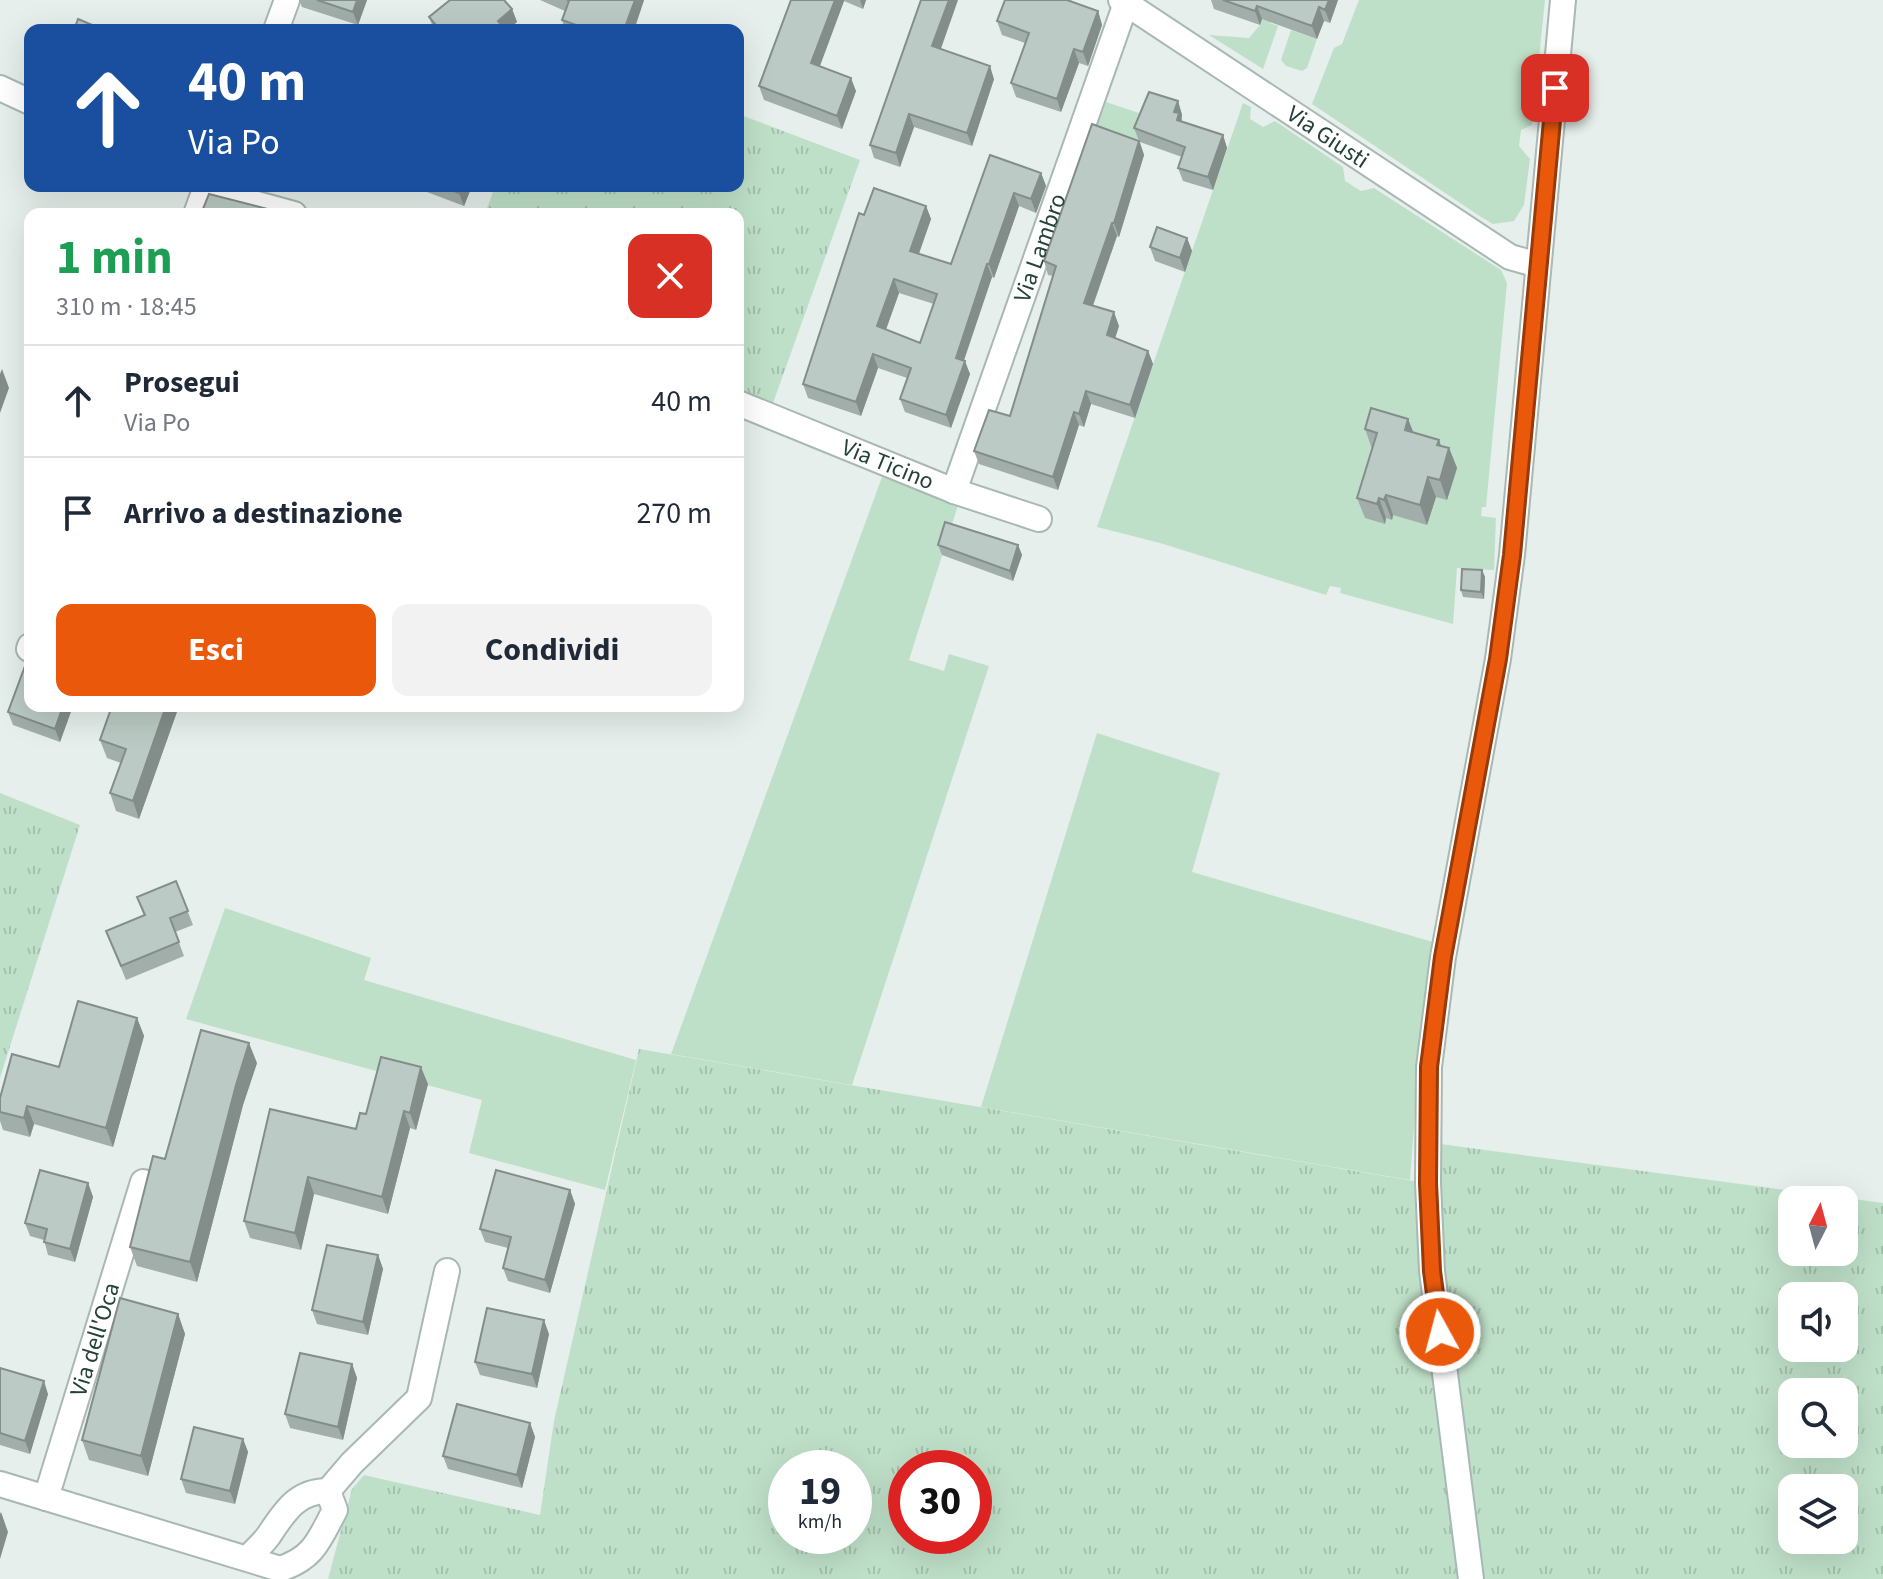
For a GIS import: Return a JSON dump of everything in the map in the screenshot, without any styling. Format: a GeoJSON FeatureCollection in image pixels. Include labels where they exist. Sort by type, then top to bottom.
{"type":"FeatureCollection","features":[{"type":"Feature","properties":{"kind":"street"},"geometry":{"type":"LineString","coordinates":[[278,24],[287,0]]}},
{"type":"Feature","properties":{"kind":"street"},"geometry":{"type":"LineString","coordinates":[[1471,1579],[1432,1271],[1428,1183],[1429,1067],[1443,957],[1498,659],[1512,555],[1563,0]]}},
{"type":"Feature","properties":{"kind":"street","name":"Via Giusti"},"geometry":{"type":"LineString","coordinates":[[1124,2],[1489,244],[1510,257],[1538,265]]}},
{"type":"Feature","properties":{"kind":"street","name":"Via Lambro"},"geometry":{"type":"LineString","coordinates":[[954,491],[1124,2]]}},
{"type":"Feature","properties":{"kind":"street"},"geometry":{"type":"LineString","coordinates":[[0,88],[24,99]]}},
{"type":"Feature","properties":{"kind":"street"},"geometry":{"type":"LineString","coordinates":[[224,192],[275,208]]}},
{"type":"Feature","properties":{"kind":"street","name":"Via Ticino"},"geometry":{"type":"LineString","coordinates":[[744,405],[954,491],[1039,519]]}},
{"type":"Feature","properties":{"kind":"street","name":"Via dell'Oca"},"geometry":{"type":"LineString","coordinates":[[46,1498],[143,1182]]}},
{"type":"Feature","properties":{"kind":"street"},"geometry":{"type":"LineString","coordinates":[[247,1559],[267,1538],[285,1509],[312,1491],[328,1491],[352,1463],[419,1398],[447,1271]]}},
{"type":"Feature","properties":{"kind":"street"},"geometry":{"type":"LineString","coordinates":[[0,1484],[280,1569],[298,1564],[315,1549],[335,1510],[328,1491]]}},
{"type":"Feature","properties":{"kind":"green space"},"geometry":{"type":"Polygon","coordinates":[[[1269,0],[1278,0],[1270,23],[1278,26],[1263,69],[1209,35],[1249,38],[1260,25],[1269,0]]]}},
{"type":"Feature","properties":{"kind":"green space"},"geometry":{"type":"Polygon","coordinates":[[[1359,0],[1545,0],[1532,125],[1521,130],[1519,146],[1530,159],[1524,205],[1514,221],[1493,224],[1312,104],[1334,48],[1342,44],[1359,0]]]}},
{"type":"Feature","properties":{"kind":"green space"},"geometry":{"type":"Polygon","coordinates":[[[1291,30],[1317,39],[1307,68],[1302,71],[1286,66],[1281,60],[1291,30]]]}},
{"type":"Feature","properties":{"kind":"green space"},"geometry":{"type":"Polygon","coordinates":[[[1106,102],[1148,116],[1139,142],[1096,127],[1106,102]]]}},
{"type":"Feature","properties":{"kind":"green space"},"geometry":{"type":"Polygon","coordinates":[[[1243,103],[1251,107],[1250,119],[1263,127],[1275,121],[1343,167],[1345,181],[1361,191],[1374,188],[1501,270],[1507,283],[1486,507],[1482,507],[1481,516],[1496,518],[1494,570],[1457,568],[1453,624],[1340,593],[1341,588],[1330,586],[1326,595],[1160,543],[1097,527],[1243,103]]]}},
{"type":"Feature","properties":{"kind":"green space"},"geometry":{"type":"Polygon","coordinates":[[[744,116],[860,160],[772,406],[744,394],[744,208],[487,208],[493,192],[744,192],[744,116]]]}},
{"type":"Feature","properties":{"kind":"green space"},"geometry":{"type":"Polygon","coordinates":[[[882,477],[959,502],[909,660],[944,671],[949,654],[989,666],[852,1085],[671,1054],[882,477]]]}},
{"type":"Feature","properties":{"kind":"green space"},"geometry":{"type":"Polygon","coordinates":[[[1097,733],[1220,773],[1192,872],[1433,942],[1422,1017],[1410,1180],[981,1107],[1097,733]]]}},
{"type":"Feature","properties":{"kind":"green space"},"geometry":{"type":"Polygon","coordinates":[[[0,793],[80,825],[0,1078],[0,793]]]}},
{"type":"Feature","properties":{"kind":"green space"},"geometry":{"type":"Polygon","coordinates":[[[225,908],[371,958],[364,980],[636,1060],[605,1190],[469,1153],[482,1100],[186,1019],[225,908]]]}},
{"type":"Feature","properties":{"kind":"green space"},"geometry":{"type":"Polygon","coordinates":[[[639,1049],[1431,1184],[1433,1143],[1778,1189],[1778,1266],[1858,1266],[1858,1200],[1883,1203],[1883,1579],[328,1579],[352,1489],[364,1475],[540,1515],[554,1421],[639,1049]]]}},
{"type":"Feature","properties":{"kind":"building"},"geometry":{"type":"Polygon","coordinates":[[[317,0],[357,0],[353,12],[317,0]]]}},
{"type":"Feature","properties":{"kind":"building"},"geometry":{"type":"Polygon","coordinates":[[[450,0],[504,0],[512,9],[498,21],[501,24],[435,24],[429,17],[450,0]]]}},
{"type":"Feature","properties":{"kind":"building"},"geometry":{"type":"Polygon","coordinates":[[[635,0],[626,24],[573,24],[562,20],[569,1],[635,0]]]}},
{"type":"Feature","properties":{"kind":"building"},"geometry":{"type":"Polygon","coordinates":[[[791,0],[835,0],[811,63],[851,78],[837,116],[759,86],[791,0]]]}},
{"type":"Feature","properties":{"kind":"building"},"geometry":{"type":"Polygon","coordinates":[[[921,0],[949,0],[932,46],[990,66],[967,133],[909,114],[896,153],[870,145],[921,0]]]}},
{"type":"Feature","properties":{"kind":"building"},"geometry":{"type":"Polygon","coordinates":[[[1005,0],[1067,0],[1098,11],[1083,52],[1074,49],[1057,99],[1011,83],[1029,33],[997,21],[1005,0]]]}},
{"type":"Feature","properties":{"kind":"building"},"geometry":{"type":"Polygon","coordinates":[[[1223,0],[1329,0],[1325,10],[1319,7],[1312,26],[1257,6],[1255,11],[1223,0]]]}},
{"type":"Feature","properties":{"kind":"building"},"geometry":{"type":"Polygon","coordinates":[[[1149,92],[1178,101],[1174,112],[1179,113],[1177,120],[1223,135],[1208,177],[1178,168],[1185,147],[1134,128],[1149,92]]]}},
{"type":"Feature","properties":{"kind":"building"},"geometry":{"type":"Polygon","coordinates":[[[1092,124],[1139,141],[1114,223],[1084,303],[1114,312],[1107,335],[1148,351],[1130,405],[1086,391],[1079,414],[1074,412],[1053,477],[974,451],[989,410],[1010,416],[1056,266],[1044,261],[1092,124]]]}},
{"type":"Feature","properties":{"kind":"building"},"geometry":{"type":"Polygon","coordinates":[[[990,155],[1041,173],[1031,199],[1014,193],[956,358],[965,361],[946,415],[900,399],[911,368],[873,354],[856,402],[803,384],[859,213],[864,215],[874,188],[926,206],[910,251],[951,264],[990,155]],[[894,279],[877,326],[920,343],[937,294],[894,279]]]}},
{"type":"Feature","properties":{"kind":"building"},"geometry":{"type":"Polygon","coordinates":[[[209,194],[264,208],[203,208],[209,194]]]}},
{"type":"Feature","properties":{"kind":"building"},"geometry":{"type":"Polygon","coordinates":[[[1157,227],[1187,238],[1180,258],[1150,247],[1157,227]]]}},
{"type":"Feature","properties":{"kind":"building"},"geometry":{"type":"Polygon","coordinates":[[[1371,408],[1408,419],[1405,430],[1439,440],[1437,445],[1449,448],[1440,480],[1428,477],[1420,505],[1386,495],[1384,500],[1379,498],[1377,504],[1357,498],[1377,433],[1365,429],[1371,408]]]}},
{"type":"Feature","properties":{"kind":"building"},"geometry":{"type":"Polygon","coordinates":[[[945,522],[1018,545],[1010,571],[938,545],[945,522]]]}},
{"type":"Feature","properties":{"kind":"building"},"geometry":{"type":"Polygon","coordinates":[[[1462,569],[1482,570],[1481,592],[1461,590],[1462,569]]]}},
{"type":"Feature","properties":{"kind":"building"},"geometry":{"type":"Polygon","coordinates":[[[24,669],[24,712],[61,712],[55,729],[8,712],[24,669]]]}},
{"type":"Feature","properties":{"kind":"building"},"geometry":{"type":"Polygon","coordinates":[[[110,712],[164,712],[133,801],[110,793],[126,749],[100,740],[110,712]]]}},
{"type":"Feature","properties":{"kind":"building"},"geometry":{"type":"Polygon","coordinates":[[[176,881],[188,911],[170,918],[179,942],[121,966],[106,931],[145,915],[137,897],[176,881]]]}},
{"type":"Feature","properties":{"kind":"building"},"geometry":{"type":"Polygon","coordinates":[[[78,1001],[137,1018],[106,1128],[27,1106],[24,1118],[0,1112],[0,1098],[12,1054],[59,1067],[78,1001]]]}},
{"type":"Feature","properties":{"kind":"building"},"geometry":{"type":"Polygon","coordinates":[[[201,1030],[249,1043],[190,1262],[130,1247],[153,1156],[165,1159],[201,1030]]]}},
{"type":"Feature","properties":{"kind":"building"},"geometry":{"type":"Polygon","coordinates":[[[381,1057],[421,1067],[410,1113],[404,1111],[382,1197],[308,1177],[295,1233],[244,1221],[270,1109],[356,1129],[360,1113],[366,1114],[381,1057]]]}},
{"type":"Feature","properties":{"kind":"building"},"geometry":{"type":"Polygon","coordinates":[[[40,1170],[88,1183],[70,1249],[44,1242],[47,1229],[25,1223],[40,1170]]]}},
{"type":"Feature","properties":{"kind":"building"},"geometry":{"type":"Polygon","coordinates":[[[496,1170],[570,1190],[545,1280],[503,1268],[511,1237],[480,1229],[496,1170]]]}},
{"type":"Feature","properties":{"kind":"building"},"geometry":{"type":"Polygon","coordinates":[[[327,1245],[378,1255],[363,1322],[312,1310],[327,1245]]]}},
{"type":"Feature","properties":{"kind":"building"},"geometry":{"type":"Polygon","coordinates":[[[120,1298],[178,1314],[141,1456],[82,1440],[120,1298]]]}},
{"type":"Feature","properties":{"kind":"building"},"geometry":{"type":"Polygon","coordinates":[[[487,1308],[544,1320],[532,1374],[475,1362],[487,1308]]]}},
{"type":"Feature","properties":{"kind":"building"},"geometry":{"type":"Polygon","coordinates":[[[300,1353],[352,1364],[338,1427],[285,1414],[300,1353]]]}},
{"type":"Feature","properties":{"kind":"building"},"geometry":{"type":"Polygon","coordinates":[[[0,1368],[44,1381],[25,1441],[0,1433],[0,1368]]]}},
{"type":"Feature","properties":{"kind":"building"},"geometry":{"type":"Polygon","coordinates":[[[457,1404],[530,1423],[517,1475],[443,1456],[457,1404]]]}},
{"type":"Feature","properties":{"kind":"building"},"geometry":{"type":"Polygon","coordinates":[[[194,1427],[243,1439],[230,1491],[181,1479],[194,1427]]]}},
{"type":"Feature","properties":{"kind":"route"},"geometry":{"type":"LineString","coordinates":[[1440,1332],[1432,1271],[1428,1183],[1429,1067],[1443,957],[1498,659],[1512,555],[1555,88]]}}]}
